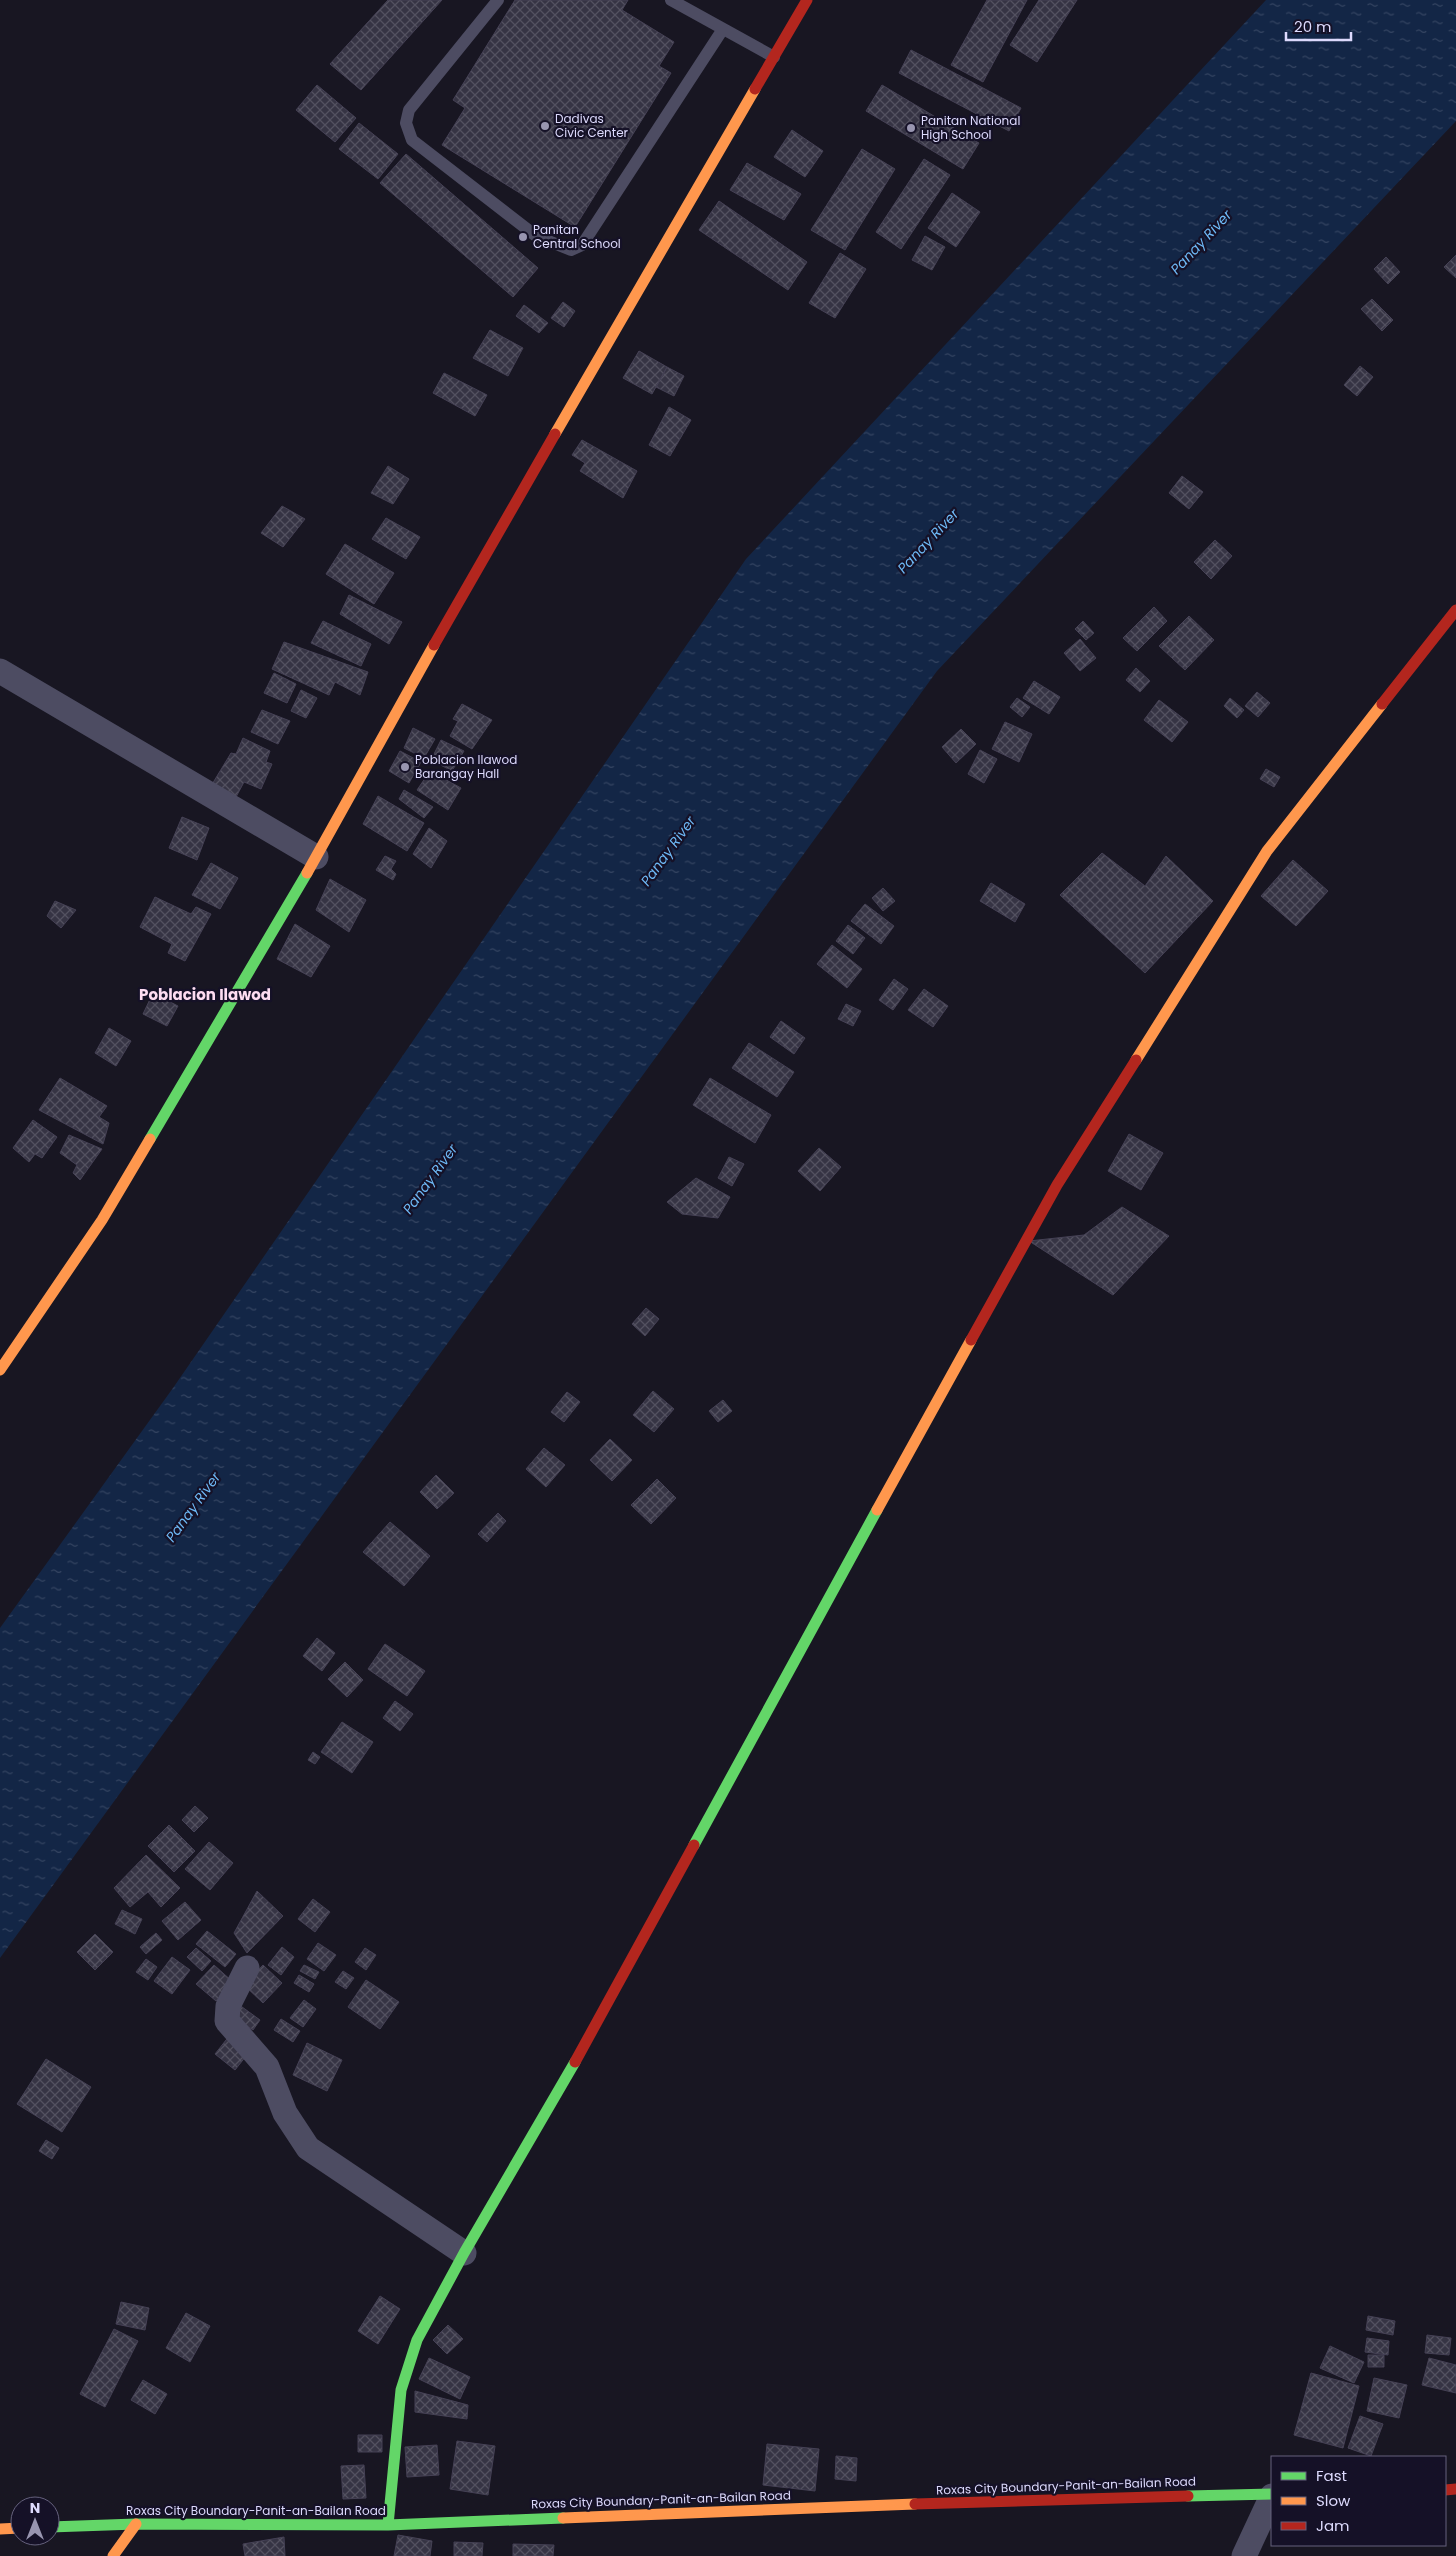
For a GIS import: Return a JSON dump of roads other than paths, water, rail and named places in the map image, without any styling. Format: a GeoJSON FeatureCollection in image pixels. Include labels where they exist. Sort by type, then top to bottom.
{"type":"FeatureCollection","features":[{"type":"Feature","properties":{"kind":"main road"},"geometry":{"type":"LineString","coordinates":[[0,1370],[102,1220],[316,857],[456,604],[807,0]]}},
{"type":"Feature","properties":{"kind":"main road"},"geometry":{"type":"LineString","coordinates":[[388,2525],[401,2390],[417,2340],[464,2253],[591,2035],[847,1563],[1057,1185],[1267,851],[1456,610]]}},
{"type":"Feature","properties":{"kind":"main road","name":"Roxas City Boundary-Panit-an-Bailan Road"},"geometry":{"type":"LineString","coordinates":[[60,2527],[136,2524],[388,2525],[791,2508],[1271,2495]]}},
{"type":"Feature","properties":{"kind":"main road"},"geometry":{"type":"LineString","coordinates":[[113,2556],[136,2524]]}},
{"type":"Feature","properties":{"kind":"street"},"geometry":{"type":"LineString","coordinates":[[0,671],[316,857]]}},
{"type":"Feature","properties":{"kind":"street"},"geometry":{"type":"LineString","coordinates":[[247,1968],[228,2006],[227,2021],[267,2067],[285,2113],[308,2148],[464,2253]]}},
{"type":"Feature","properties":{"kind":"street"},"geometry":{"type":"LineString","coordinates":[[1244,2556],[1271,2497]]}},
{"type":"Feature","properties":{"kind":"lane"},"geometry":{"type":"LineString","coordinates":[[498,0],[409,110],[406,123],[412,140],[536,236],[571,250],[582,245],[723,28]]}},
{"type":"Feature","properties":{"kind":"lane"},"geometry":{"type":"LineString","coordinates":[[671,0],[774,57]]}},
{"type":"Feature","properties":{"kind":"water","name":"Panay River"},"geometry":{"type":"Polygon","coordinates":[[[1266,0],[1456,0],[1456,121],[937,671],[0,1958],[0,1628],[173,1388],[746,559],[1266,0]]]}},
{"type":"Feature","properties":{"kind":"place","name":"Dadivas Civic Center"},"geometry":{"type":"Point","coordinates":[545,126]}},
{"type":"Feature","properties":{"kind":"place","name":"Panitan National High School"},"geometry":{"type":"Point","coordinates":[911,128]}},
{"type":"Feature","properties":{"kind":"place","name":"Panitan Central School"},"geometry":{"type":"Point","coordinates":[523,237]}},
{"type":"Feature","properties":{"kind":"place","name":"Poblacion Ilawod Barangay Hall"},"geometry":{"type":"Point","coordinates":[405,767]}},
{"type":"Feature","properties":{"kind":"district","name":"Poblacion Ilawod"},"geometry":{"type":"Point","coordinates":[205,995]}}]}
